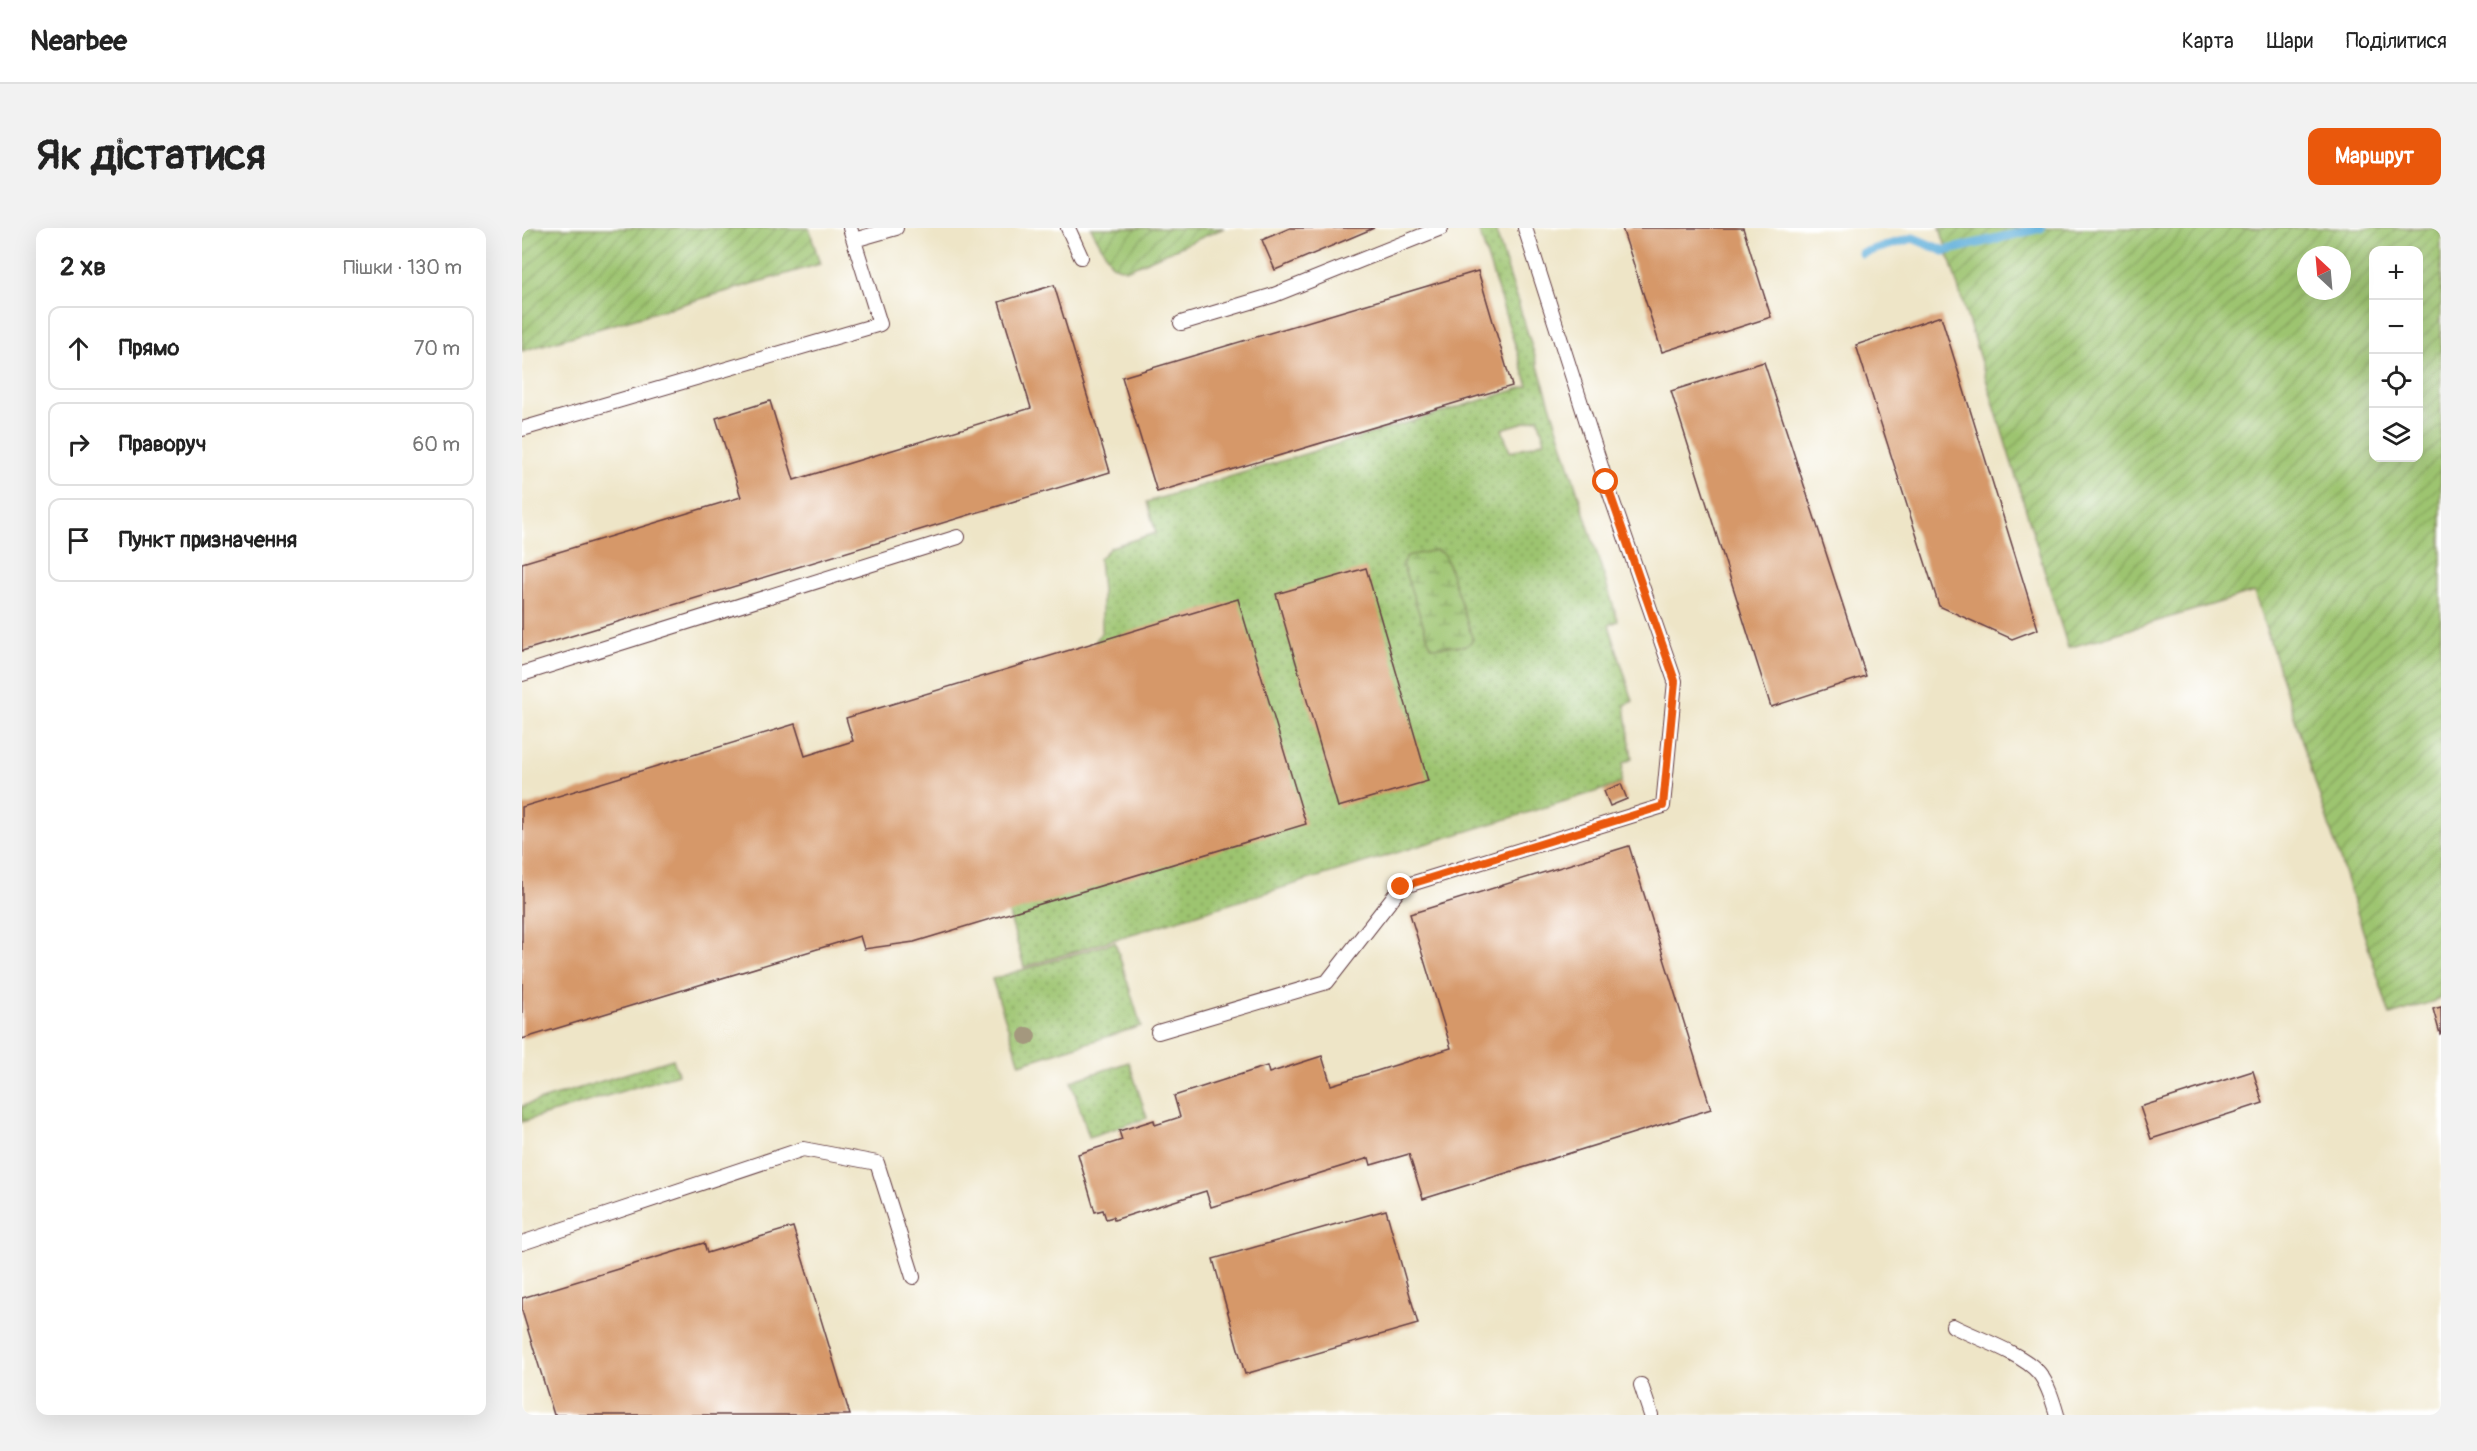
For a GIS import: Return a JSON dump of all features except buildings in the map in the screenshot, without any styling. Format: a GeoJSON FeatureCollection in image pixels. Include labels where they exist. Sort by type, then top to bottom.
{"type":"FeatureCollection","features":[{"type":"Feature","properties":{"kind":"lane"},"geometry":{"type":"LineString","coordinates":[[522,429],[880,324],[852,234],[896,228]]}},
{"type":"Feature","properties":{"kind":"lane"},"geometry":{"type":"LineString","coordinates":[[1068,228],[1081,257]]}},
{"type":"Feature","properties":{"kind":"lane"},"geometry":{"type":"LineString","coordinates":[[1181,323],[1274,295],[1441,228]]}},
{"type":"Feature","properties":{"kind":"lane"},"geometry":{"type":"LineString","coordinates":[[1158,1032],[1327,982],[1401,887],[1663,806],[1675,681],[1606,482],[1525,228]]}},
{"type":"Feature","properties":{"kind":"lane"},"geometry":{"type":"LineString","coordinates":[[522,674],[958,537]]}},
{"type":"Feature","properties":{"kind":"lane"},"geometry":{"type":"LineString","coordinates":[[522,1243],[803,1149],[877,1163],[913,1277]]}},
{"type":"Feature","properties":{"kind":"lane"},"geometry":{"type":"LineString","coordinates":[[1953,1326],[2018,1358],[2038,1372],[2052,1397],[2057,1415]]}},
{"type":"Feature","properties":{"kind":"lane"},"geometry":{"type":"LineString","coordinates":[[1641,1385],[1651,1415]]}},
{"type":"Feature","properties":{"kind":"green space"},"geometry":{"type":"Polygon","coordinates":[[[522,228],[809,228],[820,264],[522,351],[522,228]]]}},
{"type":"Feature","properties":{"kind":"green space"},"geometry":{"type":"Polygon","coordinates":[[[1091,228],[1224,228],[1126,270],[1112,265],[1091,228]]]}},
{"type":"Feature","properties":{"kind":"green space"},"geometry":{"type":"Polygon","coordinates":[[[1478,228],[1494,228],[1496,232],[1618,621],[1609,625],[1633,701],[1625,705],[1632,759],[1623,763],[1621,784],[1024,967],[1008,910],[1091,649],[1102,631],[1099,559],[1111,547],[1156,533],[1147,502],[1528,386],[1478,228]],[[1538,418],[1502,429],[1510,452],[1545,441],[1538,418]]]}},
{"type":"Feature","properties":{"kind":"green space"},"geometry":{"type":"Polygon","coordinates":[[[1940,228],[2441,228],[2441,999],[2390,1015],[2254,592],[2068,648],[1940,228]]]}},
{"type":"Feature","properties":{"kind":"green space"},"geometry":{"type":"Polygon","coordinates":[[[1436,550],[1445,555],[1472,637],[1472,641],[1466,646],[1431,647],[1402,564],[1407,556],[1436,550]]]}},
{"type":"Feature","properties":{"kind":"green space"},"geometry":{"type":"Polygon","coordinates":[[[1115,942],[1141,1026],[1020,1064],[992,979],[1115,942]]]}},
{"type":"Feature","properties":{"kind":"green space"},"geometry":{"type":"Polygon","coordinates":[[[673,1059],[678,1074],[522,1122],[522,1106],[673,1059]]]}},
{"type":"Feature","properties":{"kind":"green space"},"geometry":{"type":"Polygon","coordinates":[[[1129,1062],[1147,1118],[1089,1137],[1071,1081],[1129,1062]]]}},
{"type":"Feature","properties":{"kind":"waterway"},"geometry":{"type":"LineString","coordinates":[[1862,253],[1913,238],[1944,251],[2041,228]]}},
{"type":"Feature","properties":{"kind":"route"},"geometry":{"type":"LineString","coordinates":[[1401,887],[1663,806],[1675,681],[1606,482]]}}]}
